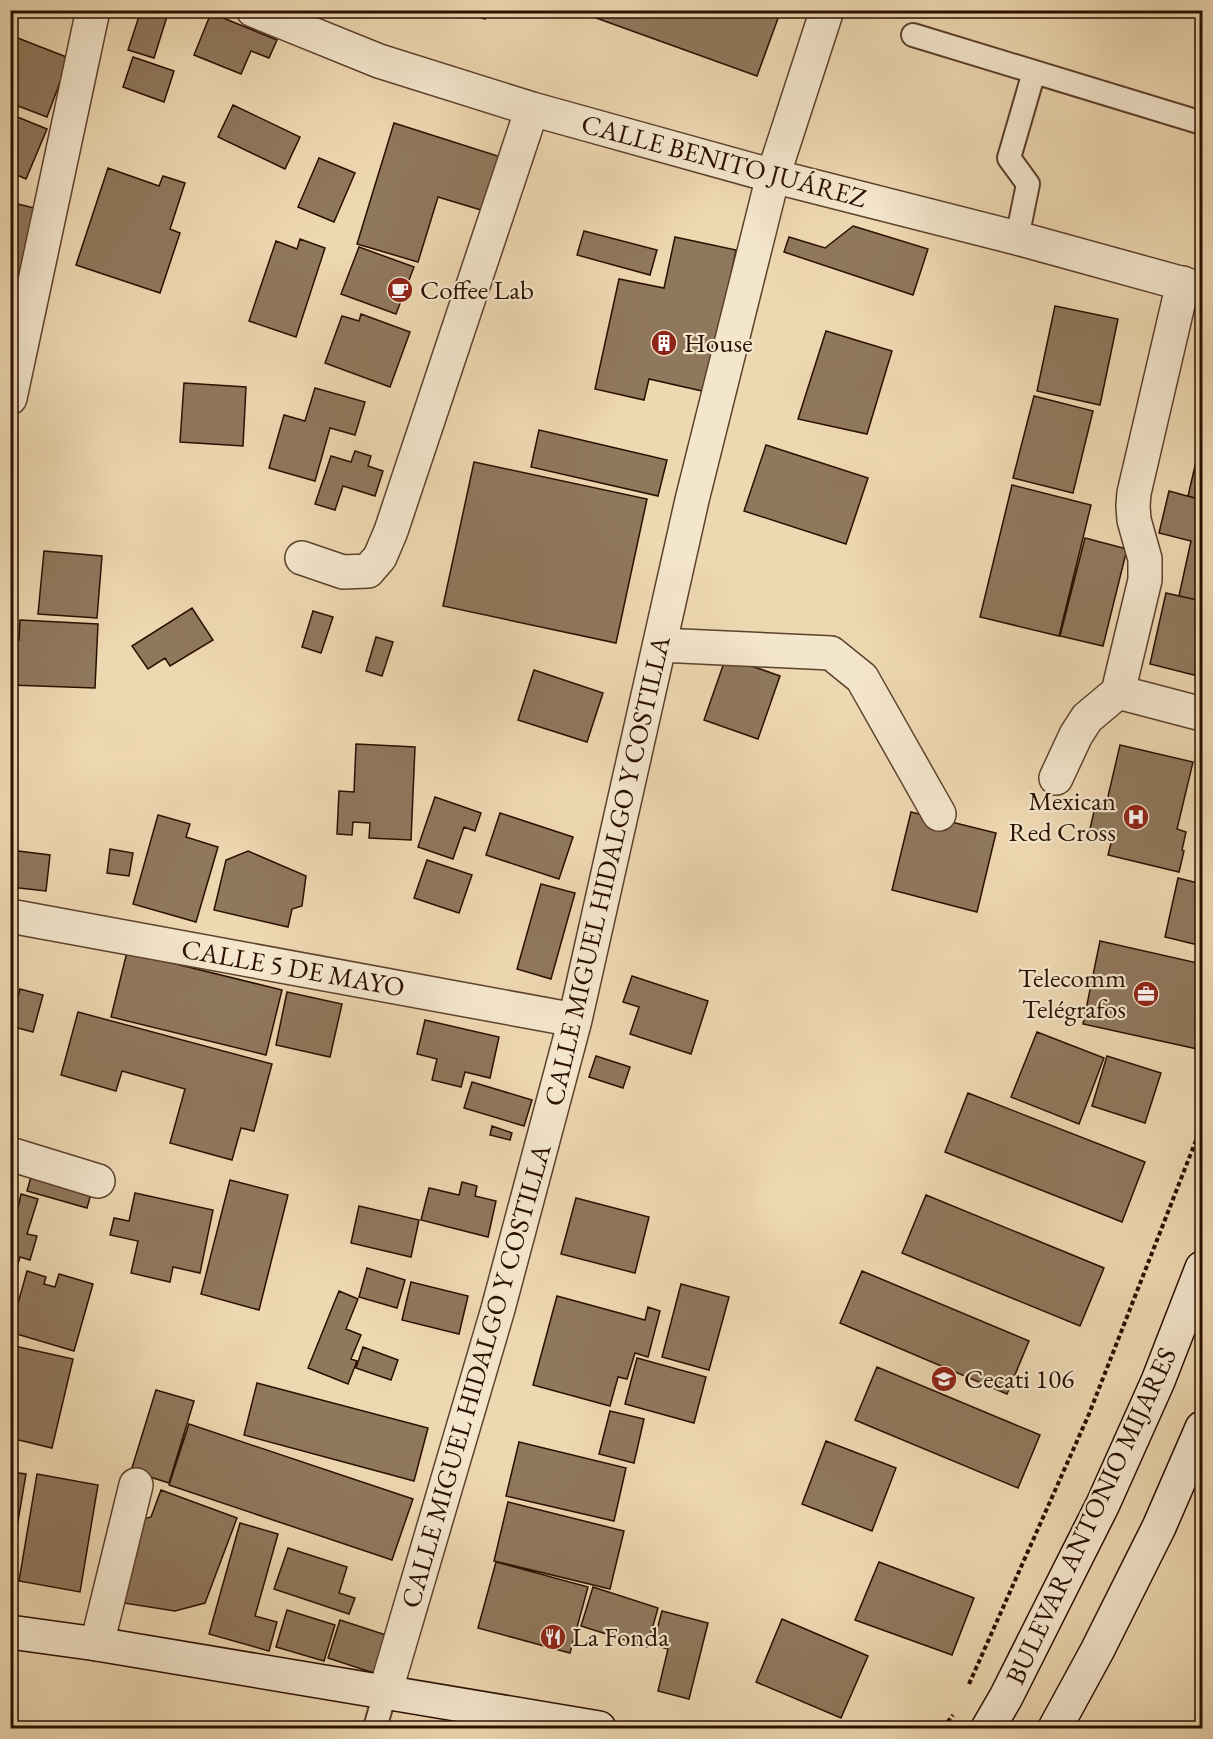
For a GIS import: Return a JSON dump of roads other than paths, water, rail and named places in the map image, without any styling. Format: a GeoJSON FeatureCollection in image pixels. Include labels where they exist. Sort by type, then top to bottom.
{"type":"FeatureCollection","features":[{"type":"Feature","properties":{"kind":"street"},"geometry":{"type":"LineString","coordinates":[[10,398],[93,10]]}},
{"type":"Feature","properties":{"kind":"street","name":"CALLE BENITO JUÁREZ"},"geometry":{"type":"LineString","coordinates":[[253,10],[379,61],[532,109],[773,176],[1017,238],[1193,286]]}},
{"type":"Feature","properties":{"kind":"street","name":"CALLE MIGUEL HIDALGO Y COSTILLA"},"geometry":{"type":"LineString","coordinates":[[385,1693],[498,1309],[575,1020],[692,500],[773,176],[826,10]]}},
{"type":"Feature","properties":{"kind":"street"},"geometry":{"type":"LineString","coordinates":[[302,558],[343,572],[368,571],[380,557],[391,531],[532,109]]}},
{"type":"Feature","properties":{"kind":"street"},"geometry":{"type":"LineString","coordinates":[[1056,778],[1087,718],[1118,692],[1145,580],[1145,559],[1134,520],[1134,493],[1193,286]]}},
{"type":"Feature","properties":{"kind":"street"},"geometry":{"type":"LineString","coordinates":[[660,645],[831,653],[862,678],[939,814]]}},
{"type":"Feature","properties":{"kind":"street"},"geometry":{"type":"LineString","coordinates":[[1118,692],[1203,714]]}},
{"type":"Feature","properties":{"kind":"street","name":"CALLE 5 DE MAYO"},"geometry":{"type":"LineString","coordinates":[[10,916],[575,1020]]}},
{"type":"Feature","properties":{"kind":"street"},"geometry":{"type":"LineString","coordinates":[[10,1154],[98,1181]]}},
{"type":"Feature","properties":{"kind":"street","name":"BULEVAR ANTONIO MIJARES"},"geometry":{"type":"LineString","coordinates":[[988,1728],[1006,1697],[1103,1504],[1158,1381],[1203,1268]]}},
{"type":"Feature","properties":{"kind":"street"},"geometry":{"type":"LineString","coordinates":[[1055,1728],[1097,1651],[1159,1527],[1203,1428]]}},
{"type":"Feature","properties":{"kind":"street"},"geometry":{"type":"LineString","coordinates":[[98,1644],[136,1485]]}},
{"type":"Feature","properties":{"kind":"street"},"geometry":{"type":"LineString","coordinates":[[10,1632],[98,1644],[599,1728]]}},
{"type":"Feature","properties":{"kind":"lane"},"geometry":{"type":"LineString","coordinates":[[913,35],[1203,123]]}},
{"type":"Feature","properties":{"kind":"lane"},"geometry":{"type":"LineString","coordinates":[[1017,238],[1028,184],[1009,158],[1034,72]]}},
{"type":"Feature","properties":{"kind":"lane","name":"CALLE MIGUEL HIDALGO Y COSTILLA"},"geometry":{"type":"LineString","coordinates":[[375,1728],[385,1693]]}},
{"type":"Feature","properties":{"kind":"place","name":"Coffee Lab"},"geometry":{"type":"Point","coordinates":[400,290]}},
{"type":"Feature","properties":{"kind":"place","name":"House"},"geometry":{"type":"Point","coordinates":[664,343]}},
{"type":"Feature","properties":{"kind":"place","name":"Mexican Red Cross"},"geometry":{"type":"Point","coordinates":[1136,817]}},
{"type":"Feature","properties":{"kind":"place","name":"Telecomm Telégrafos"},"geometry":{"type":"Point","coordinates":[1146,994]}},
{"type":"Feature","properties":{"kind":"place","name":"Cecati 106"},"geometry":{"type":"Point","coordinates":[944,1379]}},
{"type":"Feature","properties":{"kind":"place","name":"La Fonda"},"geometry":{"type":"Point","coordinates":[553,1637]}}]}
